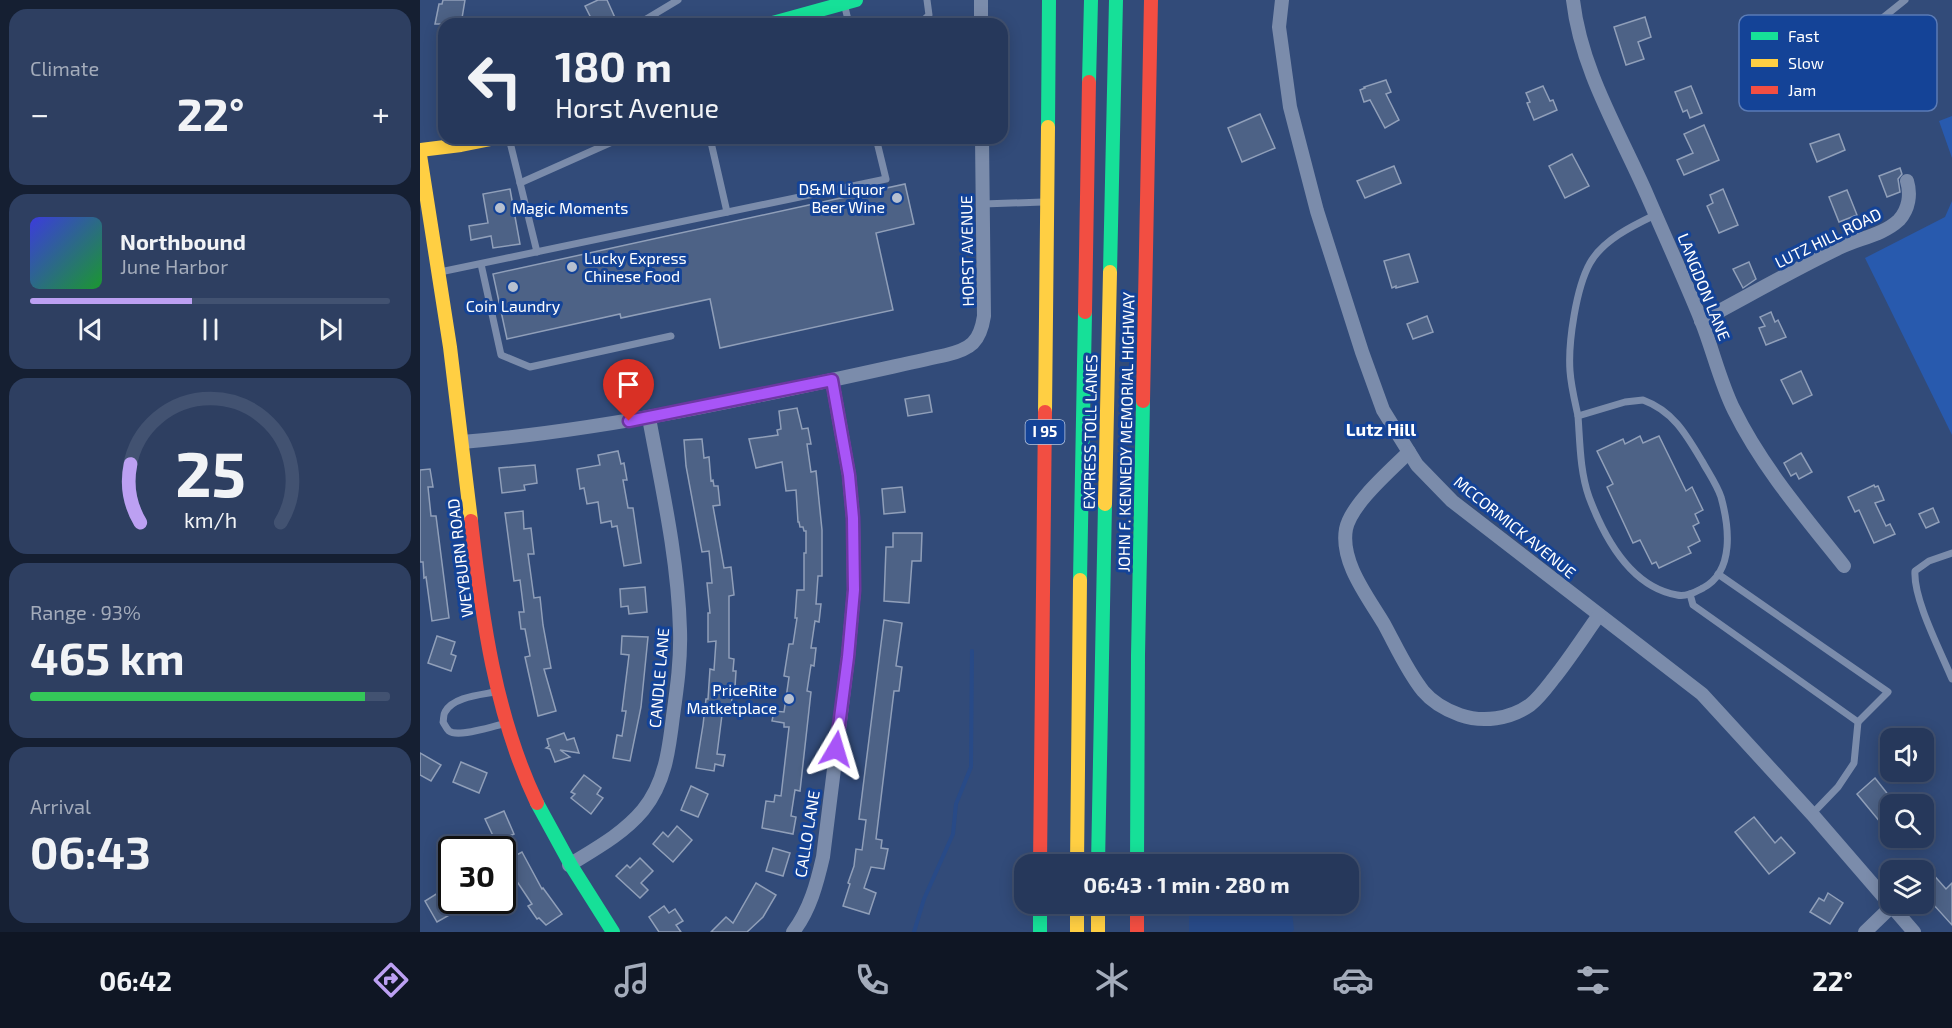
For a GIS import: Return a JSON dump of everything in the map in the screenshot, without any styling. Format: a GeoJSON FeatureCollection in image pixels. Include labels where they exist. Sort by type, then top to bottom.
{"type":"FeatureCollection","features":[{"type":"Feature","properties":{"kind":"main road","name":"I 95"},"geometry":{"type":"LineString","coordinates":[[1040,854],[1049,0]]}},
{"type":"Feature","properties":{"kind":"main road","name":"EXPRESS TOLL LANES"},"geometry":{"type":"LineString","coordinates":[[1077,854],[1090,0]]}},
{"type":"Feature","properties":{"kind":"main road","name":"EXPRESS TOLL LANES"},"geometry":{"type":"LineString","coordinates":[[1098,854],[1116,0]]}},
{"type":"Feature","properties":{"kind":"main road","name":"JOHN F. KENNEDY MEMORIAL HIGHWAY"},"geometry":{"type":"LineString","coordinates":[[1137,854],[1138,655],[1151,0]]}},
{"type":"Feature","properties":{"kind":"main road"},"geometry":{"type":"LineString","coordinates":[[790,18],[850,1]]}},
{"type":"Feature","properties":{"kind":"main road"},"geometry":{"type":"LineString","coordinates":[[420,150],[466,144]]}},
{"type":"Feature","properties":{"kind":"main road","name":"WEYBURN ROAD"},"geometry":{"type":"LineString","coordinates":[[420,154],[440,272],[482,610],[498,691],[516,753],[536,801],[556,842],[613,932]]}},
{"type":"Feature","properties":{"kind":"main road"},"geometry":{"type":"LineString","coordinates":[[1040,914],[1040,932]]}},
{"type":"Feature","properties":{"kind":"main road"},"geometry":{"type":"LineString","coordinates":[[1077,914],[1077,932]]}},
{"type":"Feature","properties":{"kind":"main road"},"geometry":{"type":"LineString","coordinates":[[1098,914],[1098,932]]}},
{"type":"Feature","properties":{"kind":"main road"},"geometry":{"type":"LineString","coordinates":[[1137,914],[1137,932]]}},
{"type":"Feature","properties":{"kind":"street"},"geometry":{"type":"LineString","coordinates":[[981,0],[981,18]]}},
{"type":"Feature","properties":{"kind":"street","name":"MCCORMICK AVENUE"},"geometry":{"type":"LineString","coordinates":[[1282,0],[1279,27],[1290,107],[1317,211],[1383,410],[1417,465],[1452,501],[1702,694],[1812,814],[1880,894]]}},
{"type":"Feature","properties":{"kind":"street","name":"LANGDON LANE"},"geometry":{"type":"LineString","coordinates":[[1573,0],[1578,36],[1596,87],[1701,321],[1728,399],[1779,483],[1844,566]]}},
{"type":"Feature","properties":{"kind":"street","name":"HORST AVENUE"},"geometry":{"type":"LineString","coordinates":[[462,442],[569,430],[649,417],[953,354],[968,348],[978,337],[984,316],[982,144]]}},
{"type":"Feature","properties":{"kind":"street","name":"LUTZ HILL ROAD"},"geometry":{"type":"LineString","coordinates":[[1701,321],[1842,247],[1878,234],[1890,227],[1906,209],[1909,190],[1907,181]]}},
{"type":"Feature","properties":{"kind":"street","name":"CALLO LANE"},"geometry":{"type":"LineString","coordinates":[[794,932],[809,905],[823,857],[854,590],[853,518],[849,475],[832,380]]}},
{"type":"Feature","properties":{"kind":"street","name":"CANDLE LANE"},"geometry":{"type":"LineString","coordinates":[[570,864],[614,837],[643,810],[654,794],[664,772],[668,754],[680,660],[679,606],[674,560],[649,417]]}},
{"type":"Feature","properties":{"kind":"street"},"geometry":{"type":"LineString","coordinates":[[1409,452],[1380,480],[1353,512],[1346,528],[1346,547],[1357,579],[1409,670],[1423,692],[1433,702],[1466,717],[1482,720],[1501,718],[1516,713],[1531,704],[1546,688],[1599,615]]}},
{"type":"Feature","properties":{"kind":"street"},"geometry":{"type":"LineString","coordinates":[[1871,929],[1885,914]]}},
{"type":"Feature","properties":{"kind":"street","name":"MCCORMICK AVENUE"},"geometry":{"type":"LineString","coordinates":[[1897,914],[1914,932]]}},
{"type":"Feature","properties":{"kind":"lane"},"geometry":{"type":"LineString","coordinates":[[649,18],[678,0]]}},
{"type":"Feature","properties":{"kind":"lane"},"geometry":{"type":"LineString","coordinates":[[926,18],[929,15],[927,0]]}},
{"type":"Feature","properties":{"kind":"lane"},"geometry":{"type":"LineString","coordinates":[[1886,15],[1905,0]]}},
{"type":"Feature","properties":{"kind":"lane"},"geometry":{"type":"LineString","coordinates":[[849,18],[850,1]]}},
{"type":"Feature","properties":{"kind":"lane"},"geometry":{"type":"LineString","coordinates":[[510,144],[537,252]]}},
{"type":"Feature","properties":{"kind":"lane"},"geometry":{"type":"LineString","coordinates":[[520,183],[608,144]]}},
{"type":"Feature","properties":{"kind":"lane"},"geometry":{"type":"LineString","coordinates":[[711,144],[727,212]]}},
{"type":"Feature","properties":{"kind":"lane"},"geometry":{"type":"LineString","coordinates":[[440,272],[886,178],[878,144]]}},
{"type":"Feature","properties":{"kind":"lane"},"geometry":{"type":"LineString","coordinates":[[983,204],[1046,202]]}},
{"type":"Feature","properties":{"kind":"lane"},"geometry":{"type":"LineString","coordinates":[[1578,416],[1625,402],[1643,400],[1658,406],[1686,434],[1720,495],[1726,530],[1727,546],[1723,567],[1705,587],[1690,594],[1678,596],[1647,583],[1613,547],[1601,526],[1583,476],[1578,416],[1570,371],[1571,340],[1576,309],[1590,263],[1602,249],[1633,225],[1655,215]]}},
{"type":"Feature","properties":{"kind":"lane"},"geometry":{"type":"LineString","coordinates":[[481,264],[501,355],[530,368],[671,336]]}},
{"type":"Feature","properties":{"kind":"lane"},"geometry":{"type":"LineString","coordinates":[[1952,553],[1929,561],[1915,571],[1914,580],[1920,601],[1952,679]]}},
{"type":"Feature","properties":{"kind":"lane"},"geometry":{"type":"LineString","coordinates":[[1718,574],[1888,692],[1858,722],[1854,763],[1838,788],[1812,814]]}},
{"type":"Feature","properties":{"kind":"lane"},"geometry":{"type":"LineString","coordinates":[[1690,594],[1694,605],[1858,722]]}},
{"type":"Feature","properties":{"kind":"lane"},"geometry":{"type":"LineString","coordinates":[[498,691],[467,697],[455,703],[445,711],[443,722],[449,730],[455,733],[506,723]]}},
{"type":"Feature","properties":{"kind":"shaded area"},"geometry":{"type":"Polygon","coordinates":[[[1952,116],[1952,158],[1939,121],[1952,116]]]}},
{"type":"Feature","properties":{"kind":"shaded area"},"geometry":{"type":"Polygon","coordinates":[[[1952,201],[1952,435],[1865,258],[1945,217],[1952,201]]]}},
{"type":"Feature","properties":{"kind":"shaded area"},"geometry":{"type":"Polygon","coordinates":[[[1189,914],[1292,914],[1294,930],[1292,932],[1189,932],[1189,914]]]}},
{"type":"Feature","properties":{"kind":"building"},"geometry":{"type":"Polygon","coordinates":[[[443,0],[465,0],[462,18],[438,18],[438,24],[435,24],[439,4],[442,4],[443,0]]]}},
{"type":"Feature","properties":{"kind":"building"},"geometry":{"type":"Polygon","coordinates":[[[598,0],[607,0],[615,18],[591,18],[585,6],[598,0]]]}},
{"type":"Feature","properties":{"kind":"building"},"geometry":{"type":"Polygon","coordinates":[[[1645,17],[1651,37],[1638,42],[1644,59],[1626,65],[1614,27],[1645,17]]]}},
{"type":"Feature","properties":{"kind":"building"},"geometry":{"type":"Polygon","coordinates":[[[1386,80],[1391,92],[1386,94],[1399,120],[1385,128],[1370,100],[1364,102],[1360,90],[1386,80]]]}},
{"type":"Feature","properties":{"kind":"building"},"geometry":{"type":"Polygon","coordinates":[[[1543,86],[1557,110],[1534,120],[1527,103],[1530,102],[1526,93],[1543,86]]]}},
{"type":"Feature","properties":{"kind":"building"},"geometry":{"type":"Polygon","coordinates":[[[1691,86],[1702,113],[1690,118],[1687,110],[1683,112],[1675,92],[1691,86]]]}},
{"type":"Feature","properties":{"kind":"building"},"geometry":{"type":"Polygon","coordinates":[[[1260,114],[1275,148],[1242,162],[1228,128],[1260,114]]]}},
{"type":"Feature","properties":{"kind":"building"},"geometry":{"type":"Polygon","coordinates":[[[1704,125],[1719,160],[1684,175],[1677,160],[1693,153],[1684,134],[1704,125]]]}},
{"type":"Feature","properties":{"kind":"building"},"geometry":{"type":"Polygon","coordinates":[[[1839,134],[1845,150],[1817,162],[1810,144],[1839,134]]]}},
{"type":"Feature","properties":{"kind":"building"},"geometry":{"type":"Polygon","coordinates":[[[1572,154],[1589,186],[1565,198],[1549,166],[1572,154]]]}},
{"type":"Feature","properties":{"kind":"building"},"geometry":{"type":"Polygon","coordinates":[[[1394,166],[1401,183],[1365,198],[1357,181],[1394,166]]]}},
{"type":"Feature","properties":{"kind":"building"},"geometry":{"type":"Polygon","coordinates":[[[1900,168],[1902,174],[1898,179],[1900,192],[1887,197],[1879,176],[1900,168]]]}},
{"type":"Feature","properties":{"kind":"building"},"geometry":{"type":"Polygon","coordinates":[[[905,184],[914,224],[876,233],[893,310],[720,348],[710,299],[621,318],[620,314],[507,339],[493,274],[905,184]]]}},
{"type":"Feature","properties":{"kind":"building","name":"Magic Moments"},"geometry":{"type":"Polygon","coordinates":[[[510,189],[520,244],[493,248],[491,236],[471,240],[469,226],[488,223],[483,194],[510,189]]]}},
{"type":"Feature","properties":{"kind":"building"},"geometry":{"type":"Polygon","coordinates":[[[1723,189],[1738,225],[1719,233],[1707,206],[1713,203],[1710,195],[1723,189]]]}},
{"type":"Feature","properties":{"kind":"building"},"geometry":{"type":"Polygon","coordinates":[[[1847,190],[1857,215],[1839,222],[1829,197],[1847,190]]]}},
{"type":"Feature","properties":{"kind":"building"},"geometry":{"type":"Polygon","coordinates":[[[1409,254],[1418,282],[1392,288],[1384,261],[1409,254]]]}},
{"type":"Feature","properties":{"kind":"building"},"geometry":{"type":"Polygon","coordinates":[[[1749,262],[1756,279],[1743,288],[1733,269],[1749,262]]]}},
{"type":"Feature","properties":{"kind":"building"},"geometry":{"type":"Polygon","coordinates":[[[1771,312],[1775,322],[1778,320],[1786,337],[1766,345],[1759,328],[1765,326],[1760,317],[1771,312]]]}},
{"type":"Feature","properties":{"kind":"building"},"geometry":{"type":"Polygon","coordinates":[[[1427,316],[1433,332],[1413,339],[1407,324],[1427,316]]]}},
{"type":"Feature","properties":{"kind":"building"},"geometry":{"type":"Polygon","coordinates":[[[1801,371],[1812,395],[1793,404],[1781,380],[1801,371]]]}},
{"type":"Feature","properties":{"kind":"building"},"geometry":{"type":"Polygon","coordinates":[[[929,395],[932,412],[908,416],[905,399],[929,395]]]}},
{"type":"Feature","properties":{"kind":"building"},"geometry":{"type":"Polygon","coordinates":[[[797,408],[802,429],[808,428],[811,444],[807,444],[811,472],[816,471],[822,530],[822,576],[818,576],[816,604],[821,604],[819,622],[815,621],[811,648],[816,648],[807,691],[811,692],[800,791],[795,790],[791,816],[796,817],[793,834],[762,828],[766,801],[774,802],[775,795],[781,796],[789,727],[784,727],[784,723],[772,721],[774,711],[784,712],[789,677],[784,676],[789,644],[793,644],[797,618],[795,618],[797,590],[804,590],[806,531],[800,527],[798,522],[796,490],[786,491],[782,462],[756,468],[749,439],[778,435],[777,430],[781,429],[779,411],[797,408]]]}},
{"type":"Feature","properties":{"kind":"building"},"geometry":{"type":"Polygon","coordinates":[[[1640,436],[1643,443],[1659,436],[1686,491],[1692,487],[1703,510],[1695,514],[1699,523],[1693,526],[1700,541],[1688,547],[1691,553],[1659,568],[1656,562],[1652,564],[1640,540],[1633,543],[1607,487],[1613,484],[1597,451],[1623,439],[1625,444],[1640,436]]]}},
{"type":"Feature","properties":{"kind":"building"},"geometry":{"type":"Polygon","coordinates":[[[702,439],[704,458],[709,457],[711,481],[713,480],[714,486],[718,486],[720,505],[713,506],[724,568],[731,567],[734,595],[729,596],[729,658],[734,659],[735,687],[733,687],[731,708],[723,707],[717,754],[725,755],[723,766],[715,764],[714,771],[696,768],[706,699],[708,699],[710,669],[714,670],[716,641],[708,642],[708,613],[710,613],[707,583],[712,583],[709,551],[702,552],[686,466],[684,440],[702,439]]]}},
{"type":"Feature","properties":{"kind":"building"},"geometry":{"type":"Polygon","coordinates":[[[618,451],[621,464],[624,463],[627,480],[623,480],[628,508],[633,508],[641,563],[624,566],[617,526],[612,527],[611,521],[601,523],[598,502],[587,504],[584,488],[580,489],[577,469],[600,465],[598,455],[618,451]]]}},
{"type":"Feature","properties":{"kind":"building"},"geometry":{"type":"Polygon","coordinates":[[[1801,453],[1812,472],[1799,479],[1796,473],[1791,476],[1784,463],[1801,453]]]}},
{"type":"Feature","properties":{"kind":"building"},"geometry":{"type":"Polygon","coordinates":[[[535,465],[537,483],[524,485],[525,490],[502,493],[499,468],[535,465]]]}},
{"type":"Feature","properties":{"kind":"building"},"geometry":{"type":"Polygon","coordinates":[[[430,469],[433,487],[428,487],[431,516],[436,516],[449,618],[432,621],[423,562],[420,562],[420,470],[430,469]]]}},
{"type":"Feature","properties":{"kind":"building"},"geometry":{"type":"Polygon","coordinates":[[[1874,485],[1878,486],[1884,500],[1875,503],[1886,526],[1890,524],[1895,534],[1874,543],[1859,510],[1855,512],[1848,497],[1874,485]]]}},
{"type":"Feature","properties":{"kind":"building"},"geometry":{"type":"Polygon","coordinates":[[[902,487],[905,512],[884,514],[882,489],[902,487]]]}},
{"type":"Feature","properties":{"kind":"building"},"geometry":{"type":"Polygon","coordinates":[[[1933,508],[1939,522],[1926,528],[1919,514],[1933,508]]]}},
{"type":"Feature","properties":{"kind":"building"},"geometry":{"type":"Polygon","coordinates":[[[523,511],[524,529],[531,528],[534,554],[528,554],[534,598],[540,597],[551,668],[544,669],[556,711],[538,716],[525,657],[530,656],[525,629],[521,629],[519,612],[524,612],[520,580],[514,581],[505,513],[523,511]]]}},
{"type":"Feature","properties":{"kind":"building"},"geometry":{"type":"Polygon","coordinates":[[[893,533],[922,533],[921,561],[912,561],[909,603],[884,601],[886,547],[893,547],[893,533]]]}},
{"type":"Feature","properties":{"kind":"building"},"geometry":{"type":"Polygon","coordinates":[[[645,587],[647,612],[629,614],[628,606],[621,607],[620,589],[645,587]]]}},
{"type":"Feature","properties":{"kind":"building"},"geometry":{"type":"Polygon","coordinates":[[[884,620],[902,623],[896,666],[902,667],[899,691],[894,691],[876,839],[882,840],[881,848],[888,849],[884,869],[871,867],[864,888],[876,893],[869,914],[843,906],[850,884],[848,883],[854,866],[856,849],[862,850],[866,820],[859,819],[884,620]]]}},
{"type":"Feature","properties":{"kind":"building"},"geometry":{"type":"Polygon","coordinates":[[[437,636],[455,642],[451,654],[456,656],[451,671],[428,663],[437,636]]]}},
{"type":"Feature","properties":{"kind":"building"},"geometry":{"type":"Polygon","coordinates":[[[622,636],[648,637],[641,707],[630,761],[613,758],[617,735],[622,736],[626,711],[622,711],[629,655],[621,654],[622,636]]]}},
{"type":"Feature","properties":{"kind":"building"},"geometry":{"type":"Polygon","coordinates":[[[564,733],[567,740],[574,738],[579,753],[560,750],[570,757],[555,762],[550,749],[546,748],[549,746],[547,739],[564,733]]]}},
{"type":"Feature","properties":{"kind":"building"},"geometry":{"type":"Polygon","coordinates":[[[420,753],[441,765],[431,781],[420,775],[420,753]]]}},
{"type":"Feature","properties":{"kind":"building"},"geometry":{"type":"Polygon","coordinates":[[[461,762],[487,773],[479,793],[453,782],[461,762]]]}},
{"type":"Feature","properties":{"kind":"building"},"geometry":{"type":"Polygon","coordinates":[[[584,775],[601,788],[597,794],[603,798],[591,814],[571,798],[575,794],[571,792],[584,775]]]}},
{"type":"Feature","properties":{"kind":"building"},"geometry":{"type":"Polygon","coordinates":[[[1875,778],[1888,794],[1880,794],[1880,822],[1857,794],[1875,778]]]}},
{"type":"Feature","properties":{"kind":"building"},"geometry":{"type":"Polygon","coordinates":[[[691,786],[708,794],[698,817],[681,810],[691,786]]]}},
{"type":"Feature","properties":{"kind":"building"},"geometry":{"type":"Polygon","coordinates":[[[504,811],[514,834],[493,836],[485,819],[504,811]]]}},
{"type":"Feature","properties":{"kind":"building"},"geometry":{"type":"Polygon","coordinates":[[[1754,817],[1775,843],[1781,837],[1795,853],[1769,874],[1735,832],[1754,817]]]}},
{"type":"Feature","properties":{"kind":"building"},"geometry":{"type":"Polygon","coordinates":[[[677,826],[692,840],[673,862],[653,844],[663,832],[668,837],[677,826]]]}},
{"type":"Feature","properties":{"kind":"building"},"geometry":{"type":"Polygon","coordinates":[[[773,848],[790,853],[783,876],[766,871],[773,848]]]}},
{"type":"Feature","properties":{"kind":"building"},"geometry":{"type":"Polygon","coordinates":[[[522,852],[542,889],[562,914],[546,925],[539,918],[537,919],[528,906],[532,904],[518,883],[516,884],[516,855],[522,852]]]}},
{"type":"Feature","properties":{"kind":"building"},"geometry":{"type":"Polygon","coordinates":[[[640,858],[653,871],[641,883],[648,890],[640,898],[616,876],[627,865],[630,868],[640,858]]]}},
{"type":"Feature","properties":{"kind":"building"},"geometry":{"type":"Polygon","coordinates":[[[1934,875],[1946,889],[1952,883],[1952,925],[1934,905],[1934,875]]]}},
{"type":"Feature","properties":{"kind":"building"},"geometry":{"type":"Polygon","coordinates":[[[756,883],[776,895],[763,917],[747,932],[711,932],[726,917],[733,923],[756,883]]]}},
{"type":"Feature","properties":{"kind":"building"},"geometry":{"type":"Polygon","coordinates":[[[438,893],[438,914],[451,914],[437,922],[425,901],[438,893]]]}},
{"type":"Feature","properties":{"kind":"building"},"geometry":{"type":"Polygon","coordinates":[[[1828,893],[1843,903],[1830,924],[1810,912],[1819,898],[1824,901],[1828,893]]]}},
{"type":"Feature","properties":{"kind":"building"},"geometry":{"type":"Polygon","coordinates":[[[664,906],[669,913],[675,909],[683,921],[676,925],[681,932],[659,932],[649,917],[664,906]]]}},
{"type":"Feature","properties":{"kind":"waterway"},"geometry":{"type":"LineString","coordinates":[[914,932],[924,899],[953,834],[956,804],[971,767],[972,651]]}},
{"type":"Feature","properties":{"kind":"traffic: fast"},"geometry":{"type":"LineString","coordinates":[[791,18],[856,0]]}},
{"type":"Feature","properties":{"kind":"traffic: fast"},"geometry":{"type":"LineString","coordinates":[[1048,127],[1049,0]]}},
{"type":"Feature","properties":{"kind":"traffic: fast"},"geometry":{"type":"LineString","coordinates":[[1089,82],[1091,0]]}},
{"type":"Feature","properties":{"kind":"traffic: fast"},"geometry":{"type":"LineString","coordinates":[[1110,272],[1116,0]]}},
{"type":"Feature","properties":{"kind":"traffic: fast"},"geometry":{"type":"LineString","coordinates":[[1080,580],[1085,312]]}},
{"type":"Feature","properties":{"kind":"traffic: fast"},"geometry":{"type":"LineString","coordinates":[[1137,854],[1143,401]]}},
{"type":"Feature","properties":{"kind":"traffic: fast"},"geometry":{"type":"LineString","coordinates":[[1098,854],[1105,504]]}},
{"type":"Feature","properties":{"kind":"traffic: fast"},"geometry":{"type":"LineString","coordinates":[[537,803],[572,867],[613,932]]}},
{"type":"Feature","properties":{"kind":"traffic: fast"},"geometry":{"type":"LineString","coordinates":[[1040,914],[1040,932]]}},
{"type":"Feature","properties":{"kind":"traffic: slow"},"geometry":{"type":"LineString","coordinates":[[1045,412],[1048,127]]}},
{"type":"Feature","properties":{"kind":"traffic: slow"},"geometry":{"type":"LineString","coordinates":[[420,150],[466,144]]}},
{"type":"Feature","properties":{"kind":"traffic: slow"},"geometry":{"type":"LineString","coordinates":[[420,155],[450,347],[471,521]]}},
{"type":"Feature","properties":{"kind":"traffic: slow"},"geometry":{"type":"LineString","coordinates":[[1105,504],[1110,272]]}},
{"type":"Feature","properties":{"kind":"traffic: slow"},"geometry":{"type":"LineString","coordinates":[[1077,854],[1080,580]]}},
{"type":"Feature","properties":{"kind":"traffic: slow"},"geometry":{"type":"LineString","coordinates":[[1077,914],[1077,932]]}},
{"type":"Feature","properties":{"kind":"traffic: slow"},"geometry":{"type":"LineString","coordinates":[[1098,914],[1098,932]]}},
{"type":"Feature","properties":{"kind":"traffic: jam"},"geometry":{"type":"LineString","coordinates":[[1143,401],[1151,0]]}},
{"type":"Feature","properties":{"kind":"traffic: jam"},"geometry":{"type":"LineString","coordinates":[[1085,312],[1089,82]]}},
{"type":"Feature","properties":{"kind":"traffic: jam"},"geometry":{"type":"LineString","coordinates":[[1040,854],[1045,412]]}},
{"type":"Feature","properties":{"kind":"traffic: jam"},"geometry":{"type":"LineString","coordinates":[[471,521],[492,665],[511,735],[537,803]]}},
{"type":"Feature","properties":{"kind":"traffic: jam"},"geometry":{"type":"LineString","coordinates":[[1137,914],[1137,932]]}},
{"type":"Feature","properties":{"kind":"place","name":"D&M Liquor Beer Wine"},"geometry":{"type":"Point","coordinates":[897,198]}},
{"type":"Feature","properties":{"kind":"place","name":"Magic Moments"},"geometry":{"type":"Point","coordinates":[500,208]}},
{"type":"Feature","properties":{"kind":"place","name":"Lucky Express Chinese Food"},"geometry":{"type":"Point","coordinates":[572,267]}},
{"type":"Feature","properties":{"kind":"place","name":"Coin Laundry"},"geometry":{"type":"Point","coordinates":[513,287]}},
{"type":"Feature","properties":{"kind":"place","name":"PriceRite Matketplace"},"geometry":{"type":"Point","coordinates":[789,699]}},
{"type":"Feature","properties":{"kind":"district","name":"Lutz Hill"},"geometry":{"type":"Point","coordinates":[1381,430]}},
{"type":"Feature","properties":{"kind":"route"},"geometry":{"type":"LineString","coordinates":[[629,421],[832,380],[849,475],[853,518],[854,590],[836,749]]}}]}
